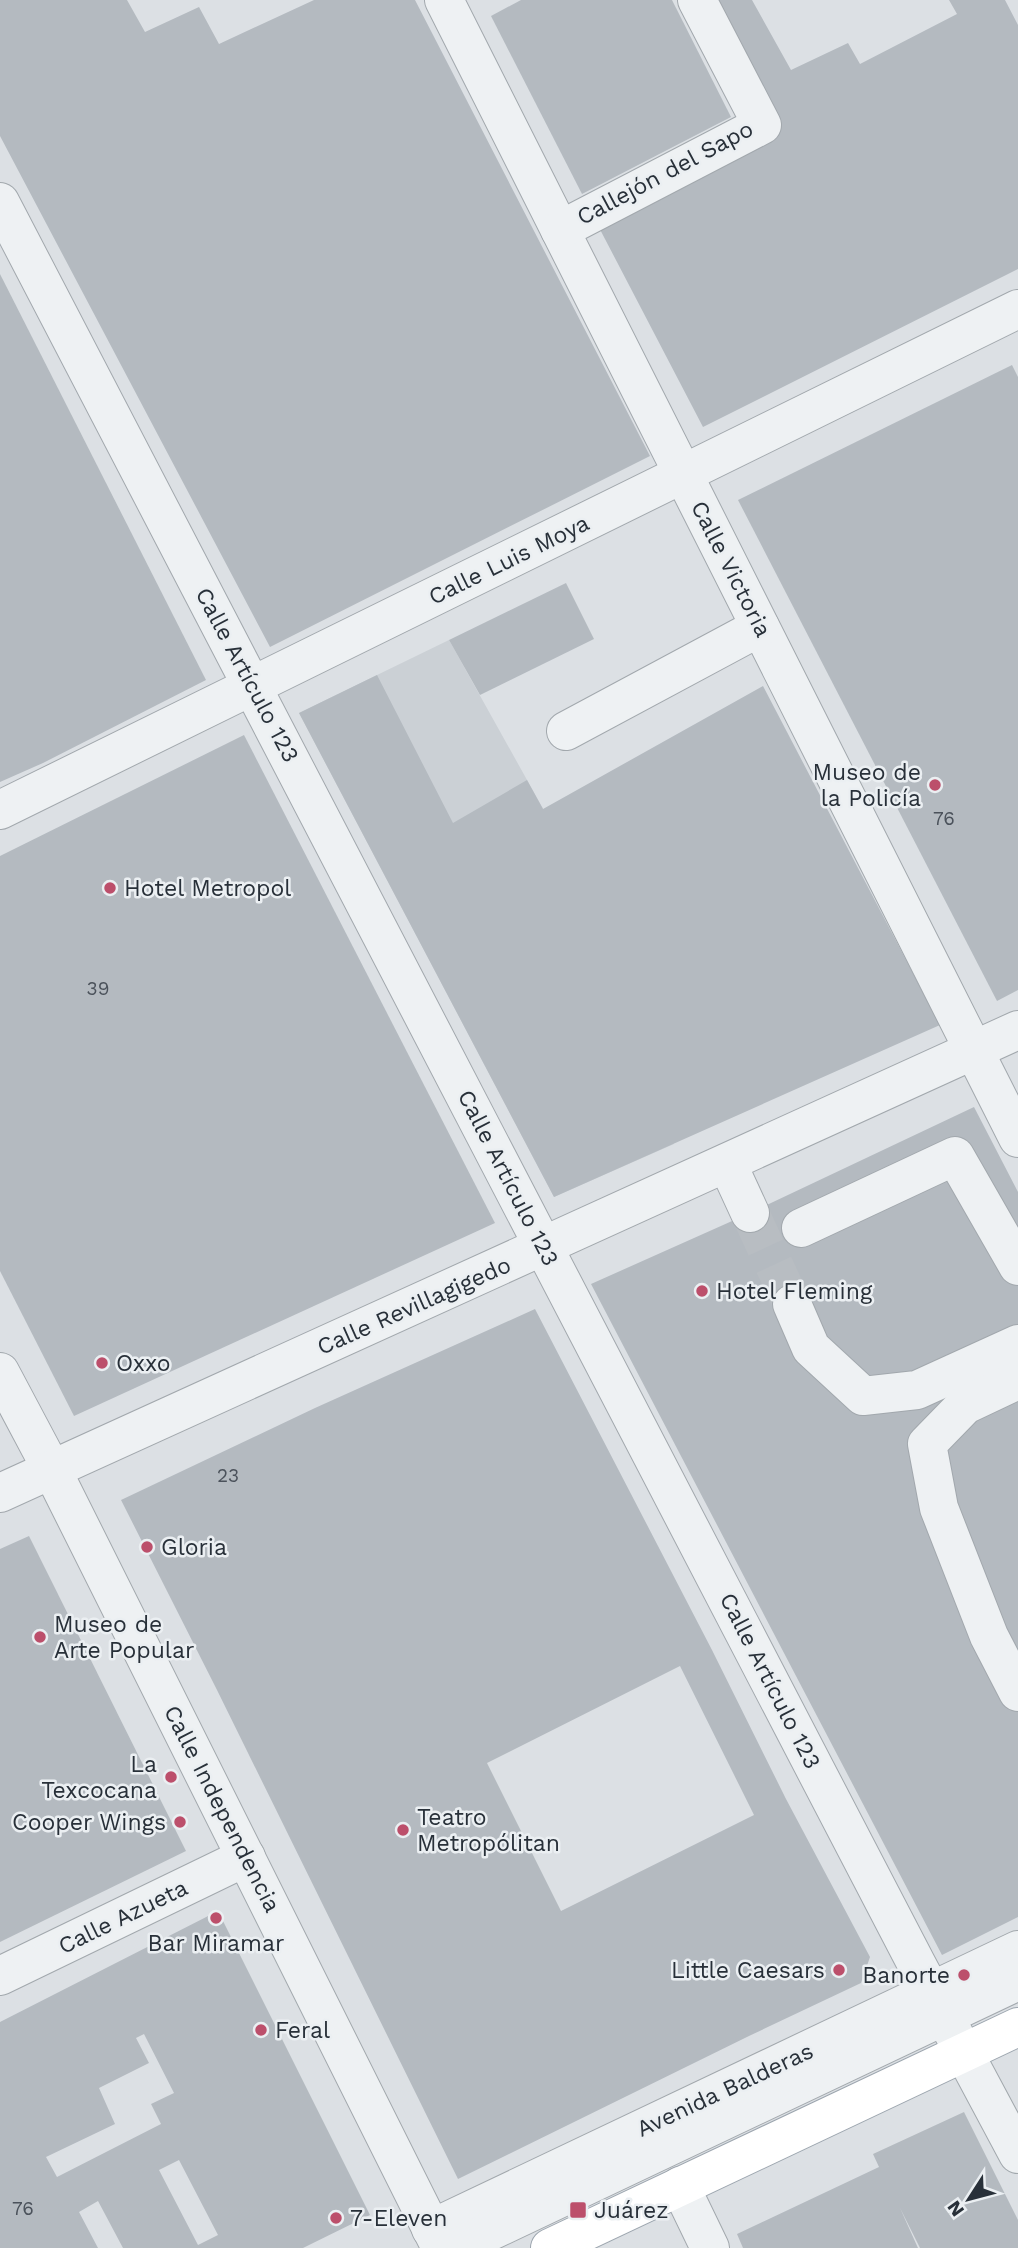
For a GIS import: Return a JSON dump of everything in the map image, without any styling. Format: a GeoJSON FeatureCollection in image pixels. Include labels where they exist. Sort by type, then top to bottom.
{"type":"FeatureCollection","features":[{"type":"Feature","properties":{"kind":"main road"},"geometry":{"type":"LineString","coordinates":[[550,2248],[1018,2027]]}},
{"type":"Feature","properties":{"kind":"street","name":"Callejón del Sapo"},"geometry":{"type":"LineString","coordinates":[[560,230],[762,125],[697,0]]}},
{"type":"Feature","properties":{"kind":"street","name":"Calle Victoria"},"geometry":{"type":"LineString","coordinates":[[454,3],[560,230],[1018,1138]]}},
{"type":"Feature","properties":{"kind":"street","name":"Calle Artículo 123"},"geometry":{"type":"LineString","coordinates":[[0,202],[1018,2154]]}},
{"type":"Feature","properties":{"kind":"street","name":"Calle Luis Moya"},"geometry":{"type":"LineString","coordinates":[[0,810],[1017,313]]}},
{"type":"Feature","properties":{"kind":"street"},"geometry":{"type":"LineString","coordinates":[[566,731],[760,626]]}},
{"type":"Feature","properties":{"kind":"street","name":"Calle Revillagigedo"},"geometry":{"type":"LineString","coordinates":[[0,1493],[1018,1030]]}},
{"type":"Feature","properties":{"kind":"street"},"geometry":{"type":"LineString","coordinates":[[801,1228],[955,1156],[1018,1266]]}},
{"type":"Feature","properties":{"kind":"street"},"geometry":{"type":"LineString","coordinates":[[727,1163],[750,1213]]}},
{"type":"Feature","properties":{"kind":"street"},"geometry":{"type":"LineString","coordinates":[[792,1304],[811,1348],[863,1396],[917,1390],[1018,1344]]}},
{"type":"Feature","properties":{"kind":"street","name":"Calle Independencia"},"geometry":{"type":"LineString","coordinates":[[0,1372],[52,1469],[442,2242]]}},
{"type":"Feature","properties":{"kind":"street"},"geometry":{"type":"LineString","coordinates":[[1018,1380],[965,1405],[927,1444],[939,1508],[989,1636],[1018,1692]]}},
{"type":"Feature","properties":{"kind":"street","name":"Calle Azueta"},"geometry":{"type":"LineString","coordinates":[[0,1976],[246,1857]]}},
{"type":"Feature","properties":{"kind":"street"},"geometry":{"type":"LineString","coordinates":[[442,2242],[938,2003],[1018,1950]]}},
{"type":"Feature","properties":{"kind":"street"},"geometry":{"type":"LineString","coordinates":[[938,2003],[1018,1981]]}},
{"type":"Feature","properties":{"kind":"street"},"geometry":{"type":"LineString","coordinates":[[680,2186],[710,2248]]}},
{"type":"Feature","properties":{"kind":"shaded area"},"geometry":{"type":"Polygon","coordinates":[[[449,640],[575,866],[605,1015],[674,1144],[554,1197],[299,713],[449,640]]]}},
{"type":"Feature","properties":{"kind":"building"},"geometry":{"type":"Polygon","coordinates":[[[0,0],[127,0],[145,32],[199,7],[219,44],[314,0],[415,0],[650,456],[270,647],[0,136],[0,0]]]}},
{"type":"Feature","properties":{"kind":"building"},"geometry":{"type":"Polygon","coordinates":[[[521,0],[672,0],[731,117],[582,194],[491,16],[521,0]]]}},
{"type":"Feature","properties":{"kind":"building"},"geometry":{"type":"Polygon","coordinates":[[[702,0],[752,0],[791,70],[848,43],[860,64],[957,14],[949,0],[1005,0],[1018,25],[1018,269],[703,427],[593,216],[768,125],[702,0]]]}},
{"type":"Feature","properties":{"kind":"building"},"geometry":{"type":"Polygon","coordinates":[[[0,274],[206,680],[0,782],[0,274]]]}},
{"type":"Feature","properties":{"kind":"building"},"geometry":{"type":"Polygon","coordinates":[[[1012,365],[1018,377],[1018,990],[997,1001],[738,500],[1012,365]]]}},
{"type":"Feature","properties":{"kind":"building"},"geometry":{"type":"Polygon","coordinates":[[[566,583],[594,639],[480,695],[449,640],[566,583]]]}},
{"type":"Feature","properties":{"kind":"building"},"geometry":{"type":"Polygon","coordinates":[[[377,675],[453,823],[527,780],[543,809],[763,686],[940,1025],[554,1197],[299,713],[377,675]]]}},
{"type":"Feature","properties":{"kind":"building"},"geometry":{"type":"Polygon","coordinates":[[[244,735],[495,1223],[74,1416],[0,1271],[0,856],[244,735]]]}},
{"type":"Feature","properties":{"kind":"building"},"geometry":{"type":"Polygon","coordinates":[[[974,1107],[1018,1192],[1018,1917],[942,1955],[591,1284],[750,1213],[974,1107]]]}},
{"type":"Feature","properties":{"kind":"building"},"geometry":{"type":"Polygon","coordinates":[[[535,1309],[870,1957],[861,1983],[458,2179],[121,1500],[315,1408],[535,1309]],[[680,1666],[487,1763],[561,1911],[754,1815],[680,1666]]]}},
{"type":"Feature","properties":{"kind":"building"},"geometry":{"type":"Polygon","coordinates":[[[29,1536],[186,1851],[0,1942],[0,1549],[29,1536]]]}},
{"type":"Feature","properties":{"kind":"building"},"geometry":{"type":"Polygon","coordinates":[[[218,1911],[370,2215],[303,2248],[123,2248],[98,2201],[79,2212],[98,2248],[0,2248],[0,2022],[218,1911]],[[144,2034],[136,2038],[149,2063],[99,2088],[115,2124],[46,2157],[57,2177],[161,2124],[151,2104],[174,2093],[144,2034]],[[179,2160],[159,2170],[198,2245],[218,2235],[179,2160]]]}},
{"type":"Feature","properties":{"kind":"building"},"geometry":{"type":"Polygon","coordinates":[[[964,2112],[1018,2220],[1018,2248],[920,2248],[900,2208],[918,2248],[743,2248],[737,2234],[879,2167],[873,2154],[964,2112]]]}},
{"type":"Feature","properties":{"kind":"tunnel"},"geometry":{"type":"LineString","coordinates":[[750,1213],[792,1304]]}},
{"type":"Feature","properties":{"kind":"place","name":"Museo de la Policía"},"geometry":{"type":"Point","coordinates":[935,785]}},
{"type":"Feature","properties":{"kind":"place","name":"Hotel Metropol"},"geometry":{"type":"Point","coordinates":[110,888]}},
{"type":"Feature","properties":{"kind":"place","name":"Hotel Fleming"},"geometry":{"type":"Point","coordinates":[702,1291]}},
{"type":"Feature","properties":{"kind":"place","name":"Oxxo"},"geometry":{"type":"Point","coordinates":[102,1363]}},
{"type":"Feature","properties":{"kind":"place","name":"Gloria"},"geometry":{"type":"Point","coordinates":[147,1547]}},
{"type":"Feature","properties":{"kind":"place","name":"Museo de Arte Popular"},"geometry":{"type":"Point","coordinates":[40,1637]}},
{"type":"Feature","properties":{"kind":"place","name":"La Texcocana"},"geometry":{"type":"Point","coordinates":[171,1777]}},
{"type":"Feature","properties":{"kind":"place","name":"Cooper Wings"},"geometry":{"type":"Point","coordinates":[180,1822]}},
{"type":"Feature","properties":{"kind":"place","name":"Teatro Metropólitan"},"geometry":{"type":"Point","coordinates":[403,1830]}},
{"type":"Feature","properties":{"kind":"place","name":"Bar Miramar"},"geometry":{"type":"Point","coordinates":[216,1918]}},
{"type":"Feature","properties":{"kind":"place","name":"Little Caesars"},"geometry":{"type":"Point","coordinates":[839,1970]}},
{"type":"Feature","properties":{"kind":"place","name":"Banorte"},"geometry":{"type":"Point","coordinates":[964,1975]}},
{"type":"Feature","properties":{"kind":"place","name":"Feral"},"geometry":{"type":"Point","coordinates":[261,2030]}},
{"type":"Feature","properties":{"kind":"place","name":"Juárez"},"geometry":{"type":"Point","coordinates":[578,2210]}},
{"type":"Feature","properties":{"kind":"place","name":"7-Eleven"},"geometry":{"type":"Point","coordinates":[336,2218]}}]}
